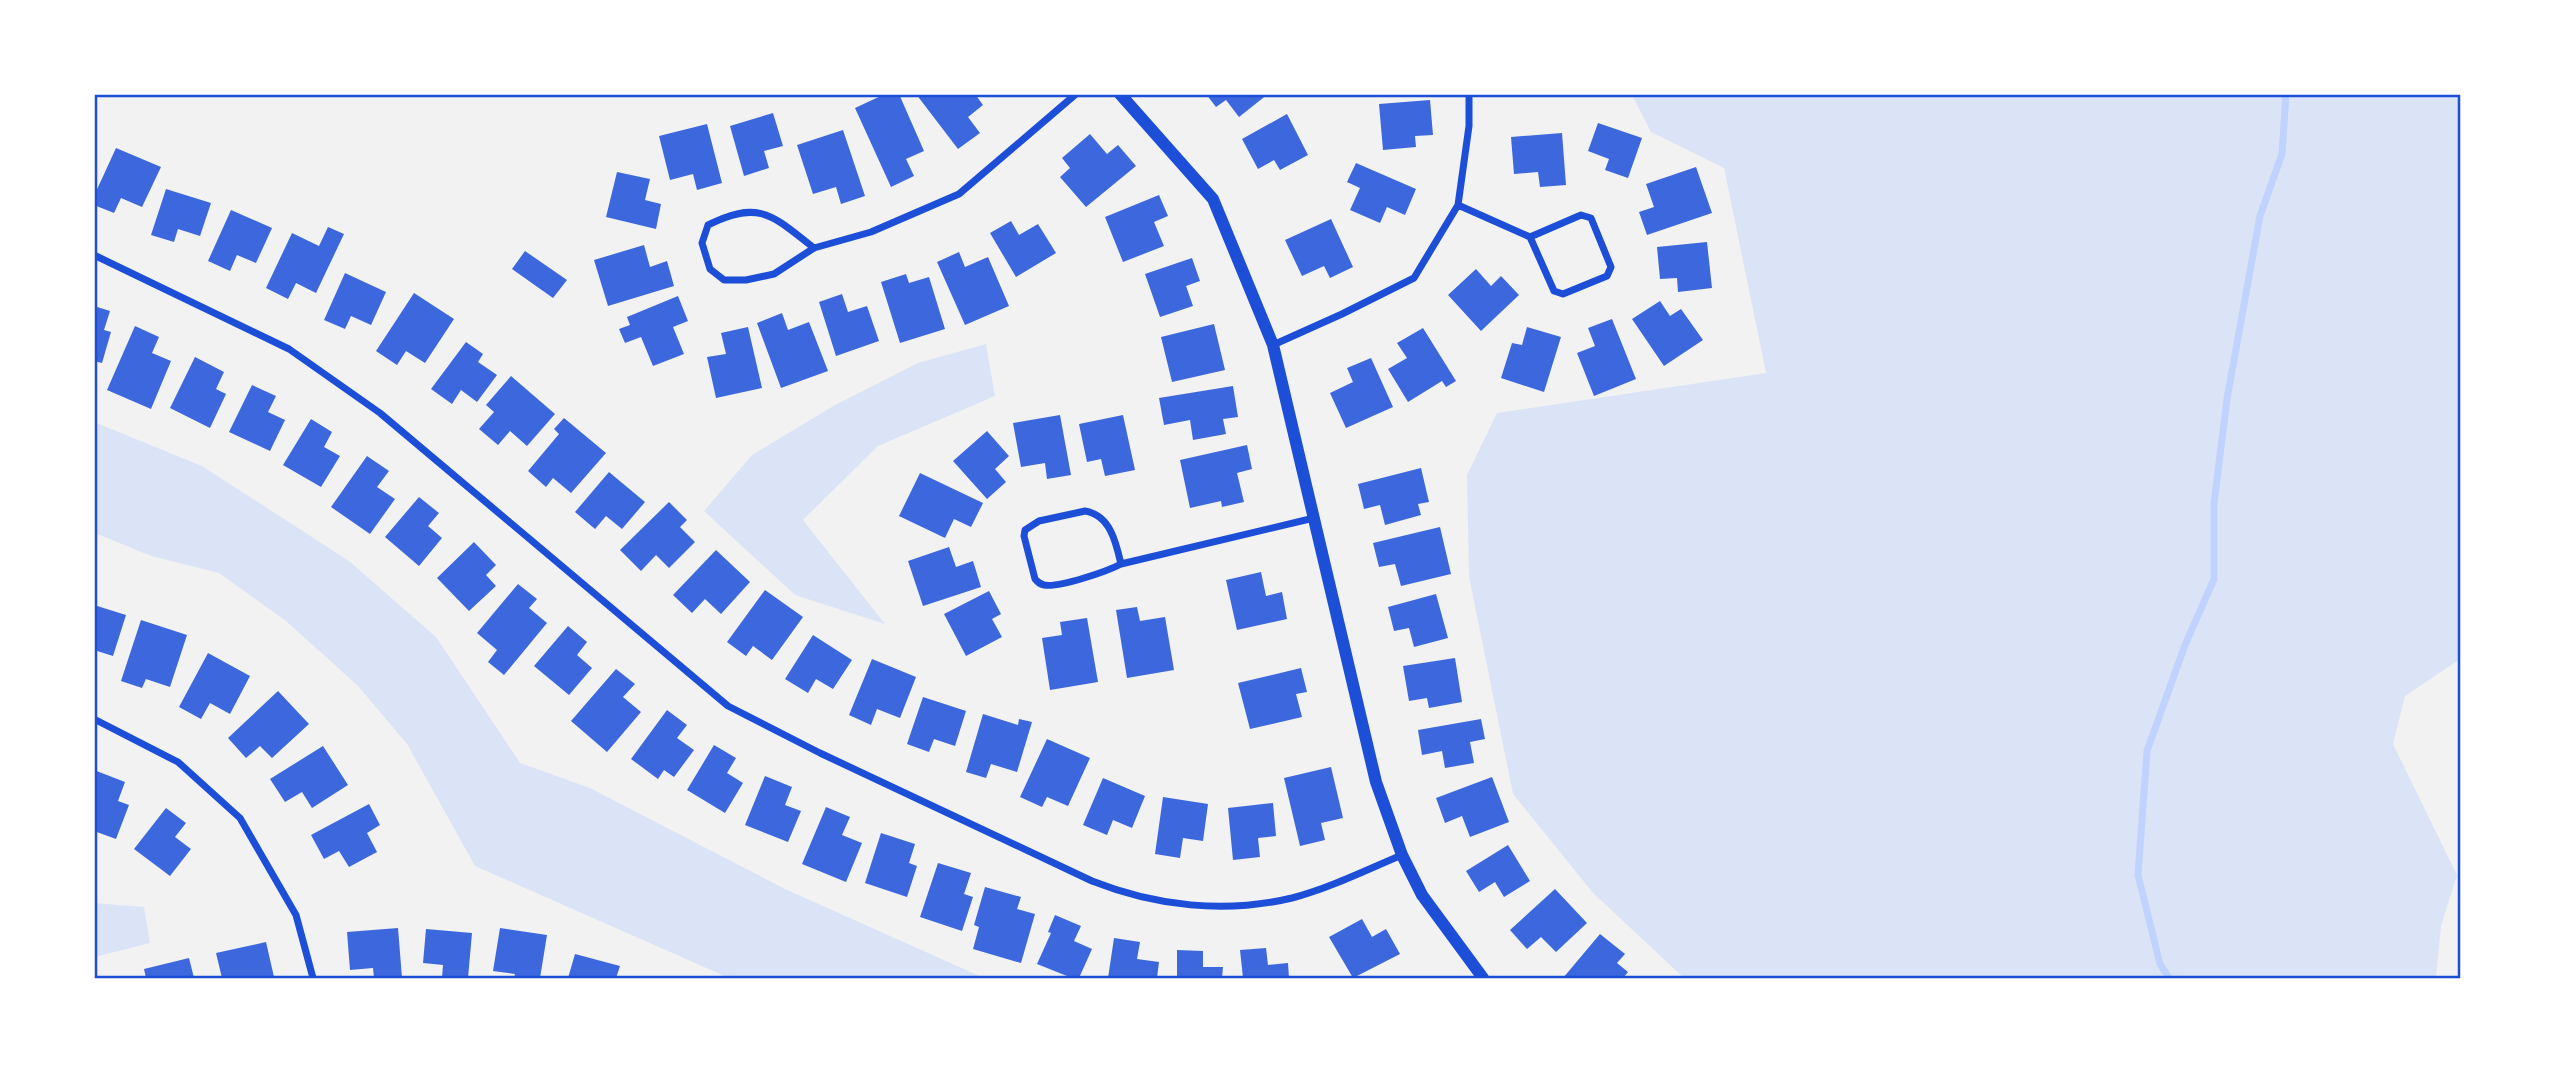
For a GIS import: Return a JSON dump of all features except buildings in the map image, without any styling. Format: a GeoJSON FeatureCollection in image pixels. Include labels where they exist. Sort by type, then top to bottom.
{"type":"FeatureCollection","features":[{"type":"Feature","properties":{"kind":"street"},"geometry":{"type":"LineString","coordinates":[[814,248],[774,217],[748,210],[730,214],[708,225],[702,243],[710,269],[724,280],[746,280],[774,274],[814,248],[871,232],[959,194],[1076,94]]}},
{"type":"Feature","properties":{"kind":"street"},"geometry":{"type":"LineString","coordinates":[[1120,94],[1213,199],[1273,345],[1376,782],[1402,855],[1422,895],[1483,978]]}},
{"type":"Feature","properties":{"kind":"street"},"geometry":{"type":"LineString","coordinates":[[1273,345],[1414,278],[1458,205],[1469,127],[1469,94]]}},
{"type":"Feature","properties":{"kind":"street"},"geometry":{"type":"LineString","coordinates":[[1458,205],[1530,237],[1554,291],[1563,295],[1607,276],[1611,267],[1591,218],[1581,215],[1530,237]]}},
{"type":"Feature","properties":{"kind":"street"},"geometry":{"type":"LineString","coordinates":[[94,255],[289,349],[380,413],[728,706],[820,753],[1092,881],[1159,901],[1237,906],[1293,897],[1402,855]]}},
{"type":"Feature","properties":{"kind":"street"},"geometry":{"type":"LineString","coordinates":[[1121,564],[1110,530],[1104,520],[1092,512],[1078,512],[1039,521],[1025,530],[1024,536],[1035,579],[1043,585],[1053,585],[1100,574],[1121,564],[1314,518]]}},
{"type":"Feature","properties":{"kind":"street"},"geometry":{"type":"LineString","coordinates":[[94,719],[178,762],[240,818],[296,915],[313,978]]}},
{"type":"Feature","properties":{"kind":"shaded area"},"geometry":{"type":"Polygon","coordinates":[[[1632,95],[2460,95],[2460,659],[2405,696],[2393,744],[2457,875],[2441,926],[2436,978],[1684,978],[1593,893],[1513,794],[1469,577],[1467,475],[1497,413],[1766,373],[1724,168],[1651,132],[1632,95]]]}},
{"type":"Feature","properties":{"kind":"shaded area"},"geometry":{"type":"Polygon","coordinates":[[[986,344],[995,396],[878,446],[803,520],[885,624],[795,595],[704,511],[752,455],[835,405],[918,363],[986,344]]]}},
{"type":"Feature","properties":{"kind":"shaded area"},"geometry":{"type":"Polygon","coordinates":[[[94,422],[202,466],[349,561],[436,637],[520,763],[590,788],[785,889],[984,978],[729,978],[475,866],[407,744],[358,686],[286,621],[219,573],[151,556],[95,533],[94,422]]]}},
{"type":"Feature","properties":{"kind":"shaded area"},"geometry":{"type":"Polygon","coordinates":[[[94,903],[144,907],[150,943],[95,957],[94,903]]]}},
{"type":"Feature","properties":{"kind":"waterway"},"geometry":{"type":"LineString","coordinates":[[2169,978],[2160,964],[2138,875],[2147,751],[2185,645],[2214,579],[2214,503],[2227,399],[2260,216],[2282,154],[2286,94]]}}]}
